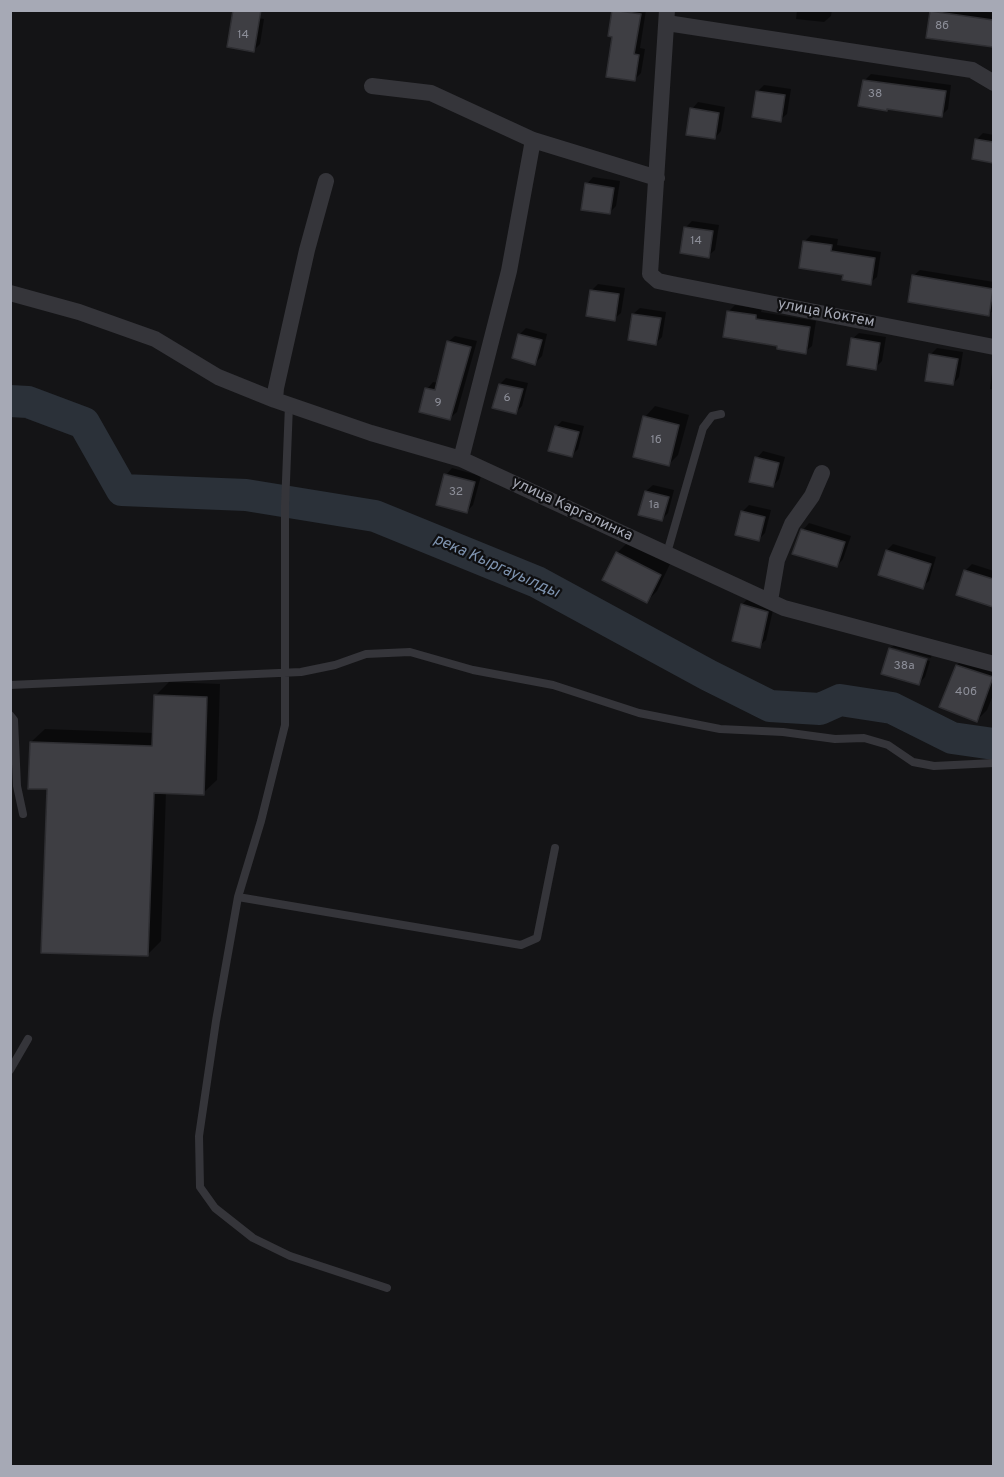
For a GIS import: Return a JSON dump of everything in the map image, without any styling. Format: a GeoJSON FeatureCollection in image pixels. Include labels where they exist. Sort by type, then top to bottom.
{"type":"FeatureCollection","features":[{"type":"Feature","properties":{"kind":"street"},"geometry":{"type":"LineString","coordinates":[[372,86],[431,93],[533,140],[657,178],[667,17],[972,70],[993,83]]}},
{"type":"Feature","properties":{"kind":"street"},"geometry":{"type":"LineString","coordinates":[[461,459],[509,271],[533,140]]}},
{"type":"Feature","properties":{"kind":"street","name":"улица Коктем"},"geometry":{"type":"LineString","coordinates":[[657,178],[650,274],[658,281],[993,347]]}},
{"type":"Feature","properties":{"kind":"street"},"geometry":{"type":"LineString","coordinates":[[282,402],[276,388],[307,250],[326,181]]}},
{"type":"Feature","properties":{"kind":"street","name":"улица Каргалинка"},"geometry":{"type":"LineString","coordinates":[[10,293],[79,312],[155,339],[218,376],[282,402],[371,433],[461,459],[784,608],[993,664]]}},
{"type":"Feature","properties":{"kind":"street"},"geometry":{"type":"LineString","coordinates":[[770,601],[777,560],[792,524],[812,496],[822,474]]}},
{"type":"Feature","properties":{"kind":"lane"},"geometry":{"type":"LineString","coordinates":[[282,402],[286,493],[285,725],[261,821],[238,897],[216,1020],[200,1136],[200,1187],[215,1208],[253,1238],[290,1256],[387,1288]]}},
{"type":"Feature","properties":{"kind":"lane"},"geometry":{"type":"LineString","coordinates":[[667,553],[703,428],[712,417],[722,414]]}},
{"type":"Feature","properties":{"kind":"lane"},"geometry":{"type":"LineString","coordinates":[[10,685],[286,673],[335,665],[366,654],[410,652],[473,670],[553,685],[639,713],[720,729],[783,732],[835,739],[864,738],[888,745],[913,762],[934,766],[993,763]]}},
{"type":"Feature","properties":{"kind":"lane"},"geometry":{"type":"LineString","coordinates":[[10,715],[14,720],[17,786],[23,814]]}},
{"type":"Feature","properties":{"kind":"lane"},"geometry":{"type":"LineString","coordinates":[[238,897],[521,945],[537,939],[555,848]]}},
{"type":"Feature","properties":{"kind":"lane"},"geometry":{"type":"LineString","coordinates":[[10,1070],[28,1039]]}},
{"type":"Feature","properties":{"kind":"building"},"geometry":{"type":"Polygon","coordinates":[[[233,10],[261,10],[254,52],[227,47],[233,10]]]}},
{"type":"Feature","properties":{"kind":"building"},"geometry":{"type":"Polygon","coordinates":[[[612,10],[641,14],[634,54],[639,55],[635,81],[606,77],[612,37],[608,36],[612,10]]]}},
{"type":"Feature","properties":{"kind":"building"},"geometry":{"type":"Polygon","coordinates":[[[930,11],[993,20],[993,47],[926,38],[930,11]]]}},
{"type":"Feature","properties":{"kind":"building"},"geometry":{"type":"Polygon","coordinates":[[[863,80],[946,91],[942,117],[858,106],[863,80]]]}},
{"type":"Feature","properties":{"kind":"building"},"geometry":{"type":"Polygon","coordinates":[[[756,91],[785,95],[781,122],[752,117],[756,91]]]}},
{"type":"Feature","properties":{"kind":"building"},"geometry":{"type":"Polygon","coordinates":[[[690,108],[719,113],[715,139],[686,135],[690,108]]]}},
{"type":"Feature","properties":{"kind":"building"},"geometry":{"type":"Polygon","coordinates":[[[975,139],[993,142],[993,163],[972,159],[975,139]]]}},
{"type":"Feature","properties":{"kind":"building"},"geometry":{"type":"Polygon","coordinates":[[[585,183],[614,188],[610,214],[581,210],[585,183]]]}},
{"type":"Feature","properties":{"kind":"building"},"geometry":{"type":"Polygon","coordinates":[[[684,227],[713,231],[709,258],[680,253],[684,227]]]}},
{"type":"Feature","properties":{"kind":"building"},"geometry":{"type":"Polygon","coordinates":[[[803,241],[832,245],[831,251],[875,258],[871,285],[842,280],[843,275],[799,268],[803,241]]]}},
{"type":"Feature","properties":{"kind":"building"},"geometry":{"type":"Polygon","coordinates":[[[912,275],[993,289],[989,316],[908,302],[912,275]]]}},
{"type":"Feature","properties":{"kind":"building"},"geometry":{"type":"Polygon","coordinates":[[[590,290],[619,294],[615,321],[586,316],[590,290]]]}},
{"type":"Feature","properties":{"kind":"building"},"geometry":{"type":"Polygon","coordinates":[[[727,311],[756,315],[756,319],[810,327],[806,354],[777,349],[777,346],[723,337],[727,311]]]}},
{"type":"Feature","properties":{"kind":"building"},"geometry":{"type":"Polygon","coordinates":[[[632,314],[661,318],[656,345],[628,340],[632,314]]]}},
{"type":"Feature","properties":{"kind":"building"},"geometry":{"type":"Polygon","coordinates":[[[518,334],[542,340],[535,365],[512,358],[518,334]]]}},
{"type":"Feature","properties":{"kind":"building"},"geometry":{"type":"Polygon","coordinates":[[[851,338],[880,343],[876,370],[847,365],[851,338]]]}},
{"type":"Feature","properties":{"kind":"building"},"geometry":{"type":"Polygon","coordinates":[[[447,341],[471,347],[450,420],[419,412],[425,388],[435,390],[447,341]]]}},
{"type":"Feature","properties":{"kind":"building"},"geometry":{"type":"Polygon","coordinates":[[[929,354],[958,359],[953,385],[925,381],[929,354]]]}},
{"type":"Feature","properties":{"kind":"building"},"geometry":{"type":"Polygon","coordinates":[[[499,384],[523,389],[516,414],[492,408],[499,384]]]}},
{"type":"Feature","properties":{"kind":"building"},"geometry":{"type":"Polygon","coordinates":[[[643,416],[679,425],[669,466],[633,457],[643,416]]]}},
{"type":"Feature","properties":{"kind":"building"},"geometry":{"type":"Polygon","coordinates":[[[555,426],[579,432],[572,457],[548,451],[555,426]]]}},
{"type":"Feature","properties":{"kind":"building"},"geometry":{"type":"Polygon","coordinates":[[[755,457],[779,463],[773,487],[749,482],[755,457]]]}},
{"type":"Feature","properties":{"kind":"building"},"geometry":{"type":"Polygon","coordinates":[[[444,474],[475,482],[467,513],[436,505],[444,474]]]}},
{"type":"Feature","properties":{"kind":"building"},"geometry":{"type":"Polygon","coordinates":[[[645,491],[669,497],[662,521],[638,515],[645,491]]]}},
{"type":"Feature","properties":{"kind":"building"},"geometry":{"type":"Polygon","coordinates":[[[741,511],[765,517],[759,541],[735,535],[741,511]]]}},
{"type":"Feature","properties":{"kind":"building"},"geometry":{"type":"Polygon","coordinates":[[[801,529],[845,542],[837,567],[792,554],[801,529]]]}},
{"type":"Feature","properties":{"kind":"building"},"geometry":{"type":"Polygon","coordinates":[[[886,550],[931,564],[923,589],[878,575],[886,550]]]}},
{"type":"Feature","properties":{"kind":"building"},"geometry":{"type":"Polygon","coordinates":[[[616,552],[661,575],[647,603],[602,580],[616,552]]]}},
{"type":"Feature","properties":{"kind":"building"},"geometry":{"type":"Polygon","coordinates":[[[964,570],[993,579],[993,607],[956,595],[964,570]]]}},
{"type":"Feature","properties":{"kind":"building"},"geometry":{"type":"Polygon","coordinates":[[[741,604],[768,612],[760,648],[732,641],[741,604]]]}},
{"type":"Feature","properties":{"kind":"building"},"geometry":{"type":"Polygon","coordinates":[[[889,648],[927,659],[919,685],[881,674],[889,648]]]}},
{"type":"Feature","properties":{"kind":"building"},"geometry":{"type":"Polygon","coordinates":[[[956,665],[993,677],[977,722],[939,707],[956,665]]]}},
{"type":"Feature","properties":{"kind":"building"},"geometry":{"type":"Polygon","coordinates":[[[154,695],[207,697],[204,795],[154,793],[148,956],[41,953],[47,789],[28,789],[30,742],[152,746],[154,695]]]}},
{"type":"Feature","properties":{"kind":"waterway","name":"река Кыргауылды"},"geometry":{"type":"LineString","coordinates":[[10,401],[28,402],[84,423],[122,490],[246,495],[375,516],[537,582],[770,706],[820,709],[840,700],[892,708],[952,738],[994,744]]}}]}
